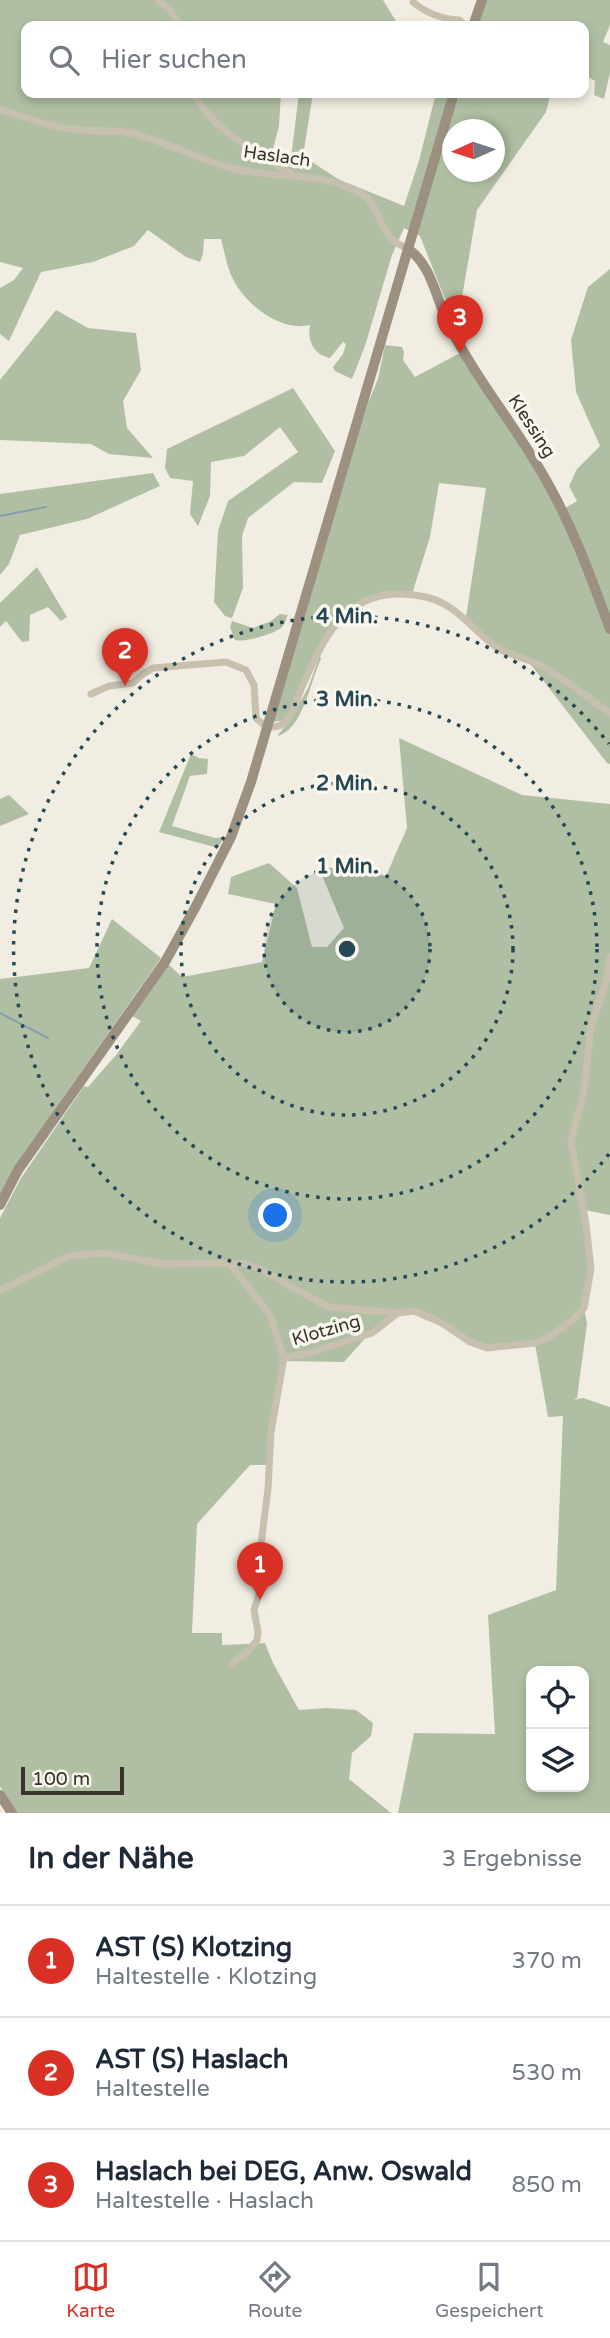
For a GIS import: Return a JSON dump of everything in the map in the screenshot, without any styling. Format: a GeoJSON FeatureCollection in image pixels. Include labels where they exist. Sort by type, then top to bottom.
{"type":"FeatureCollection","features":[{"type":"Feature","properties":{"kind":"main road"},"geometry":{"type":"LineString","coordinates":[[475,21],[482,0]]}},
{"type":"Feature","properties":{"kind":"main road"},"geometry":{"type":"LineString","coordinates":[[0,1205],[18,1170],[165,962],[231,837],[251,782],[453,98]]}},
{"type":"Feature","properties":{"kind":"main road","name":"Haslach"},"geometry":{"type":"LineString","coordinates":[[408,249],[420,258],[448,323],[465,353]]}},
{"type":"Feature","properties":{"kind":"main road","name":"Klessing"},"geometry":{"type":"LineString","coordinates":[[465,353],[539,468],[567,519],[610,629]]}},
{"type":"Feature","properties":{"kind":"main road"},"geometry":{"type":"LineString","coordinates":[[0,1795],[12,1813]]}},
{"type":"Feature","properties":{"kind":"street"},"geometry":{"type":"LineString","coordinates":[[158,0],[177,21]]}},
{"type":"Feature","properties":{"kind":"street"},"geometry":{"type":"LineString","coordinates":[[413,2],[421,9],[460,21]]}},
{"type":"Feature","properties":{"kind":"street"},"geometry":{"type":"LineString","coordinates":[[196,98],[220,127],[293,175]]}},
{"type":"Feature","properties":{"kind":"street","name":"Haslach"},"geometry":{"type":"LineString","coordinates":[[0,108],[46,125],[127,132],[172,145],[232,168],[326,181],[358,192],[375,207],[392,240],[408,249]]}},
{"type":"Feature","properties":{"kind":"street"},"geometry":{"type":"LineString","coordinates":[[91,694],[109,686],[134,684],[153,668],[226,662],[246,670],[250,675],[254,685],[256,718],[266,727],[277,727],[286,721],[325,640],[348,610],[365,601],[400,594],[427,597],[447,606],[467,619],[500,649],[537,664],[610,713]]}},
{"type":"Feature","properties":{"kind":"street"},"geometry":{"type":"LineString","coordinates":[[398,1313],[414,1311],[442,1323],[470,1342],[487,1348],[536,1343],[573,1320],[584,1308],[591,1269],[571,1141],[584,1092],[591,1026],[607,979],[610,957]]}},
{"type":"Feature","properties":{"kind":"street","name":"Klotzing"},"geometry":{"type":"LineString","coordinates":[[0,1292],[69,1256],[105,1253],[163,1264],[247,1264],[328,1307],[398,1313]]}},
{"type":"Feature","properties":{"kind":"street"},"geometry":{"type":"LineString","coordinates":[[228,1263],[270,1315],[284,1358]]}},
{"type":"Feature","properties":{"kind":"street","name":"Klotzing"},"geometry":{"type":"LineString","coordinates":[[232,1664],[257,1640],[254,1610],[264,1579],[261,1544],[271,1432],[284,1358],[313,1352],[372,1333],[398,1313]]}},
{"type":"Feature","properties":{"kind":"green space"},"geometry":{"type":"Polygon","coordinates":[[[0,0],[383,0],[396,21],[21,21],[21,98],[281,98],[279,126],[271,157],[291,158],[298,98],[312,98],[303,156],[338,179],[404,206],[419,161],[435,98],[550,98],[546,112],[505,170],[505,119],[442,119],[442,182],[497,182],[477,210],[461,303],[474,329],[464,333],[443,294],[420,236],[404,228],[392,255],[365,346],[352,379],[335,371],[333,367],[343,354],[346,344],[343,342],[330,358],[319,354],[312,346],[310,325],[288,325],[277,321],[247,299],[232,276],[221,239],[204,239],[200,262],[186,257],[148,230],[134,246],[93,262],[41,272],[9,341],[0,334],[0,288],[14,280],[23,268],[0,262],[0,0]]]}},
{"type":"Feature","properties":{"kind":"green space"},"geometry":{"type":"Polygon","coordinates":[[[479,0],[610,0],[610,25],[603,42],[610,45],[610,73],[604,99],[594,95],[595,81],[589,78],[589,21],[471,21],[479,0]]]}},
{"type":"Feature","properties":{"kind":"green space"},"geometry":{"type":"Polygon","coordinates":[[[610,269],[610,764],[525,657],[495,646],[466,617],[486,488],[439,483],[430,537],[412,594],[369,598],[354,606],[329,633],[319,650],[289,719],[273,722],[368,403],[378,379],[385,345],[402,347],[403,360],[415,377],[460,353],[562,510],[577,501],[569,486],[577,469],[600,446],[576,392],[571,340],[588,287],[610,269]]]}},
{"type":"Feature","properties":{"kind":"green space"},"geometry":{"type":"Polygon","coordinates":[[[56,310],[88,328],[136,333],[141,370],[123,401],[127,428],[153,458],[109,454],[91,444],[0,440],[0,380],[56,310]]]}},
{"type":"Feature","properties":{"kind":"green space"},"geometry":{"type":"Polygon","coordinates":[[[293,388],[335,451],[322,483],[294,482],[248,518],[242,536],[243,588],[232,618],[225,616],[214,602],[218,531],[228,501],[298,452],[280,427],[244,456],[211,462],[210,496],[198,526],[190,514],[193,481],[170,478],[165,468],[167,449],[293,388]]]}},
{"type":"Feature","properties":{"kind":"green space"},"geometry":{"type":"Polygon","coordinates":[[[153,473],[160,486],[87,519],[20,535],[9,564],[0,575],[0,494],[153,473]]]}},
{"type":"Feature","properties":{"kind":"green space"},"geometry":{"type":"Polygon","coordinates":[[[37,567],[67,617],[61,621],[48,607],[30,615],[29,641],[22,642],[6,621],[0,627],[0,603],[37,567]]]}},
{"type":"Feature","properties":{"kind":"green space"},"geometry":{"type":"Polygon","coordinates":[[[280,614],[288,615],[280,629],[253,639],[235,640],[230,627],[232,621],[253,628],[280,614]]]}},
{"type":"Feature","properties":{"kind":"green space"},"geometry":{"type":"Polygon","coordinates":[[[320,655],[321,659],[305,704],[293,725],[277,736],[290,720],[308,688],[320,655]]]}},
{"type":"Feature","properties":{"kind":"green space"},"geometry":{"type":"Polygon","coordinates":[[[399,738],[522,795],[610,804],[610,1215],[584,1210],[591,1269],[584,1308],[587,1324],[577,1398],[574,1400],[583,1398],[610,1407],[610,1813],[398,1813],[414,1733],[495,1734],[488,1615],[556,1590],[563,1416],[548,1417],[535,1344],[487,1347],[414,1311],[398,1314],[368,1335],[344,1362],[283,1361],[270,1465],[250,1465],[197,1524],[192,1633],[222,1633],[222,1645],[265,1643],[299,1710],[356,1710],[373,1723],[371,1736],[352,1753],[349,1779],[391,1813],[16,1813],[0,1786],[0,1218],[21,1178],[84,1086],[88,1087],[141,1021],[132,1016],[168,964],[182,977],[262,962],[276,904],[228,894],[231,877],[269,863],[297,888],[312,947],[327,947],[344,928],[318,866],[386,876],[407,828],[399,738]]]}},
{"type":"Feature","properties":{"kind":"green space"},"geometry":{"type":"Polygon","coordinates":[[[191,754],[208,759],[207,774],[190,776],[172,826],[215,838],[224,837],[218,848],[159,832],[191,754]]]}},
{"type":"Feature","properties":{"kind":"green space"},"geometry":{"type":"Polygon","coordinates":[[[9,795],[29,814],[0,826],[0,799],[9,795]]]}},
{"type":"Feature","properties":{"kind":"green space"},"geometry":{"type":"Polygon","coordinates":[[[112,919],[161,958],[57,1106],[0,1198],[0,979],[89,968],[112,919]]]}},
{"type":"Feature","properties":{"kind":"waterway"},"geometry":{"type":"LineString","coordinates":[[0,516],[46,507]]}},
{"type":"Feature","properties":{"kind":"waterway"},"geometry":{"type":"LineString","coordinates":[[0,1013],[48,1038]]}},
{"type":"Feature","properties":{"kind":"place","name":"Haslach bei DEG, Anw. Oswald"},"geometry":{"type":"Point","coordinates":[460,353]}},
{"type":"Feature","properties":{"kind":"place","name":"AST (S) Haslach"},"geometry":{"type":"Point","coordinates":[125,686]}},
{"type":"Feature","properties":{"kind":"place","name":"AST (S) Klotzing"},"geometry":{"type":"Point","coordinates":[260,1600]}}]}
